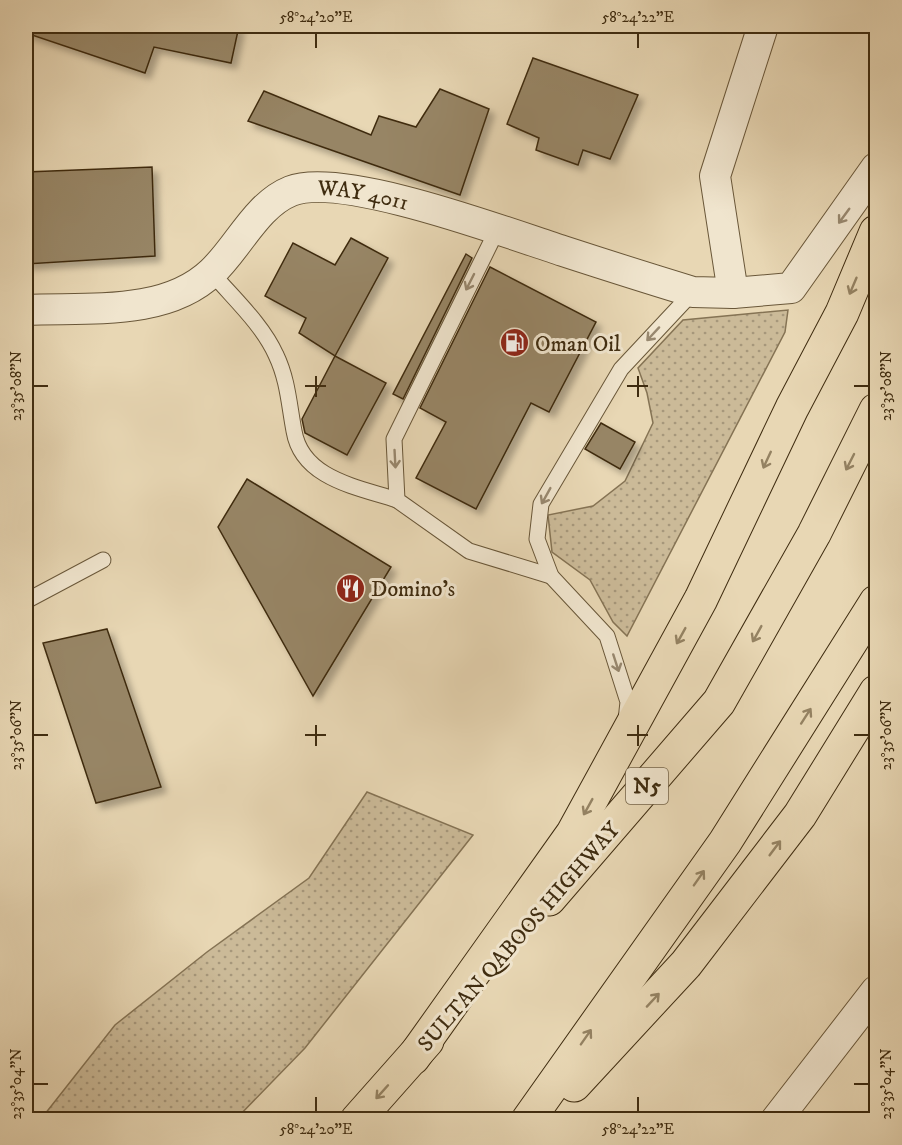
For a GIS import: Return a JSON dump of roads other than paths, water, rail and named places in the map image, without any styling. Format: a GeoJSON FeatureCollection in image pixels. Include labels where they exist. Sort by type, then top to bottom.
{"type":"FeatureCollection","features":[{"type":"Feature","properties":{"kind":"highway"},"geometry":{"type":"LineString","coordinates":[[413,1058],[573,833],[701,599],[792,408],[842,313],[876,232]]}},
{"type":"Feature","properties":{"kind":"highway","name":"SULTAN QABOOS HIGHWAY"},"geometry":{"type":"LineString","coordinates":[[357,1119],[413,1058],[719,702],[813,534],[876,410]]}},
{"type":"Feature","properties":{"kind":"highway"},"geometry":{"type":"LineString","coordinates":[[528,1119],[725,842],[876,602]]}},
{"type":"Feature","properties":{"kind":"highway"},"geometry":{"type":"LineString","coordinates":[[542,1119],[686,964],[800,815],[876,692]]}},
{"type":"Feature","properties":{"kind":"street"},"geometry":{"type":"LineString","coordinates":[[733,293],[714,176],[763,26]]}},
{"type":"Feature","properties":{"kind":"street","name":"WAY 4011"},"geometry":{"type":"LineString","coordinates":[[26,310],[138,305],[181,295],[212,273],[266,209],[291,191],[338,187],[426,207],[693,292],[733,293],[791,288],[876,168]]}},
{"type":"Feature","properties":{"kind":"street"},"geometry":{"type":"LineString","coordinates":[[776,1119],[876,991]]}},
{"type":"Feature","properties":{"kind":"lane"},"geometry":{"type":"LineString","coordinates":[[397,500],[394,438],[497,230]]}},
{"type":"Feature","properties":{"kind":"lane"},"geometry":{"type":"LineString","coordinates":[[212,273],[262,331],[277,356],[290,395],[294,434],[302,455],[326,476],[397,500],[469,551],[551,576]]}},
{"type":"Feature","properties":{"kind":"lane"},"geometry":{"type":"LineString","coordinates":[[623,742],[628,702],[607,636],[551,576],[537,539],[541,504],[621,369],[693,292]]}},
{"type":"Feature","properties":{"kind":"lane"},"geometry":{"type":"LineString","coordinates":[[26,601],[103,560]]}},
{"type":"Feature","properties":{"kind":"place","name":"Oman Oil"},"geometry":{"type":"Point","coordinates":[514,343]}},
{"type":"Feature","properties":{"kind":"place","name":"Domino's"},"geometry":{"type":"Point","coordinates":[350,588]}}]}
